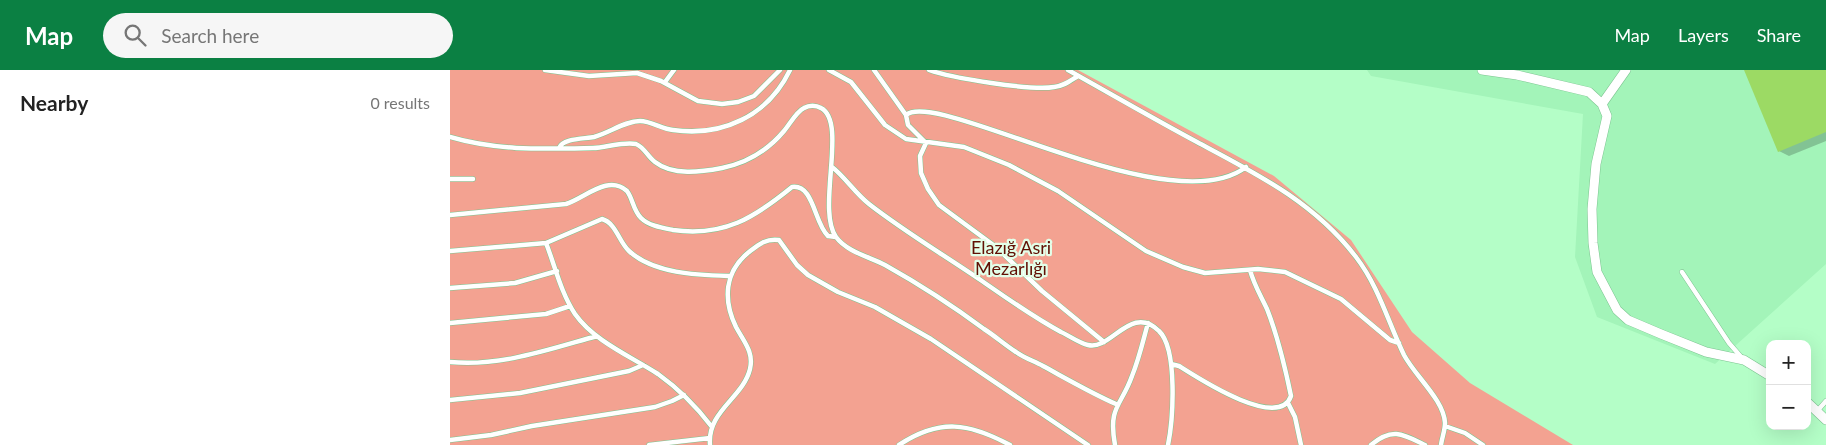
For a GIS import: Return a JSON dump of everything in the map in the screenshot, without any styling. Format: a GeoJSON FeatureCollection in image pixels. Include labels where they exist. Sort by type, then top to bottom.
{"type":"FeatureCollection","features":[{"type":"Feature","properties":{"kind":"street"},"geometry":{"type":"LineString","coordinates":[[1482,70],[1517,75],[1589,92],[1602,104],[1607,116],[1596,164],[1592,209],[1593,243],[1597,272],[1617,310],[1628,320],[1706,352],[1744,360],[1766,374]]}},
{"type":"Feature","properties":{"kind":"street"},"geometry":{"type":"LineString","coordinates":[[1602,104],[1626,70]]}},
{"type":"Feature","properties":{"kind":"street"},"geometry":{"type":"LineString","coordinates":[[1811,405],[1826,420]]}},
{"type":"Feature","properties":{"kind":"lane"},"geometry":{"type":"LineString","coordinates":[[545,70],[589,76],[629,72],[645,75],[664,82],[698,101],[730,104],[746,100],[761,91],[780,70]]}},
{"type":"Feature","properties":{"kind":"lane"},"geometry":{"type":"LineString","coordinates":[[664,82],[674,70]]}},
{"type":"Feature","properties":{"kind":"lane"},"geometry":{"type":"LineString","coordinates":[[559,148],[565,142],[599,135],[638,121],[674,131],[706,131],[729,126],[746,119],[762,107],[777,90],[790,70]]}},
{"type":"Feature","properties":{"kind":"lane"},"geometry":{"type":"LineString","coordinates":[[829,70],[851,82],[892,131],[906,139],[926,143],[944,143],[964,148],[1024,172],[1058,191],[1146,251],[1170,263],[1205,273],[1250,270],[1285,272],[1332,294],[1355,309],[1390,340],[1399,343]]}},
{"type":"Feature","properties":{"kind":"lane"},"geometry":{"type":"LineString","coordinates":[[874,70],[906,115],[908,125],[926,143]]}},
{"type":"Feature","properties":{"kind":"lane"},"geometry":{"type":"LineString","coordinates":[[929,70],[969,79],[1049,88],[1067,84],[1078,76]]}},
{"type":"Feature","properties":{"kind":"lane"},"geometry":{"type":"LineString","coordinates":[[1068,70],[1246,167],[1305,206],[1344,243],[1357,258],[1379,296],[1412,368],[1437,402],[1443,415],[1445,426],[1441,445]]}},
{"type":"Feature","properties":{"kind":"lane"},"geometry":{"type":"LineString","coordinates":[[450,137],[507,148],[596,148],[632,144],[641,148],[658,164],[671,170],[693,171],[721,168],[740,163],[758,154],[774,142],[803,109],[816,106],[824,110],[830,118],[832,167],[827,209],[836,237],[850,248],[884,265],[954,308],[1016,353],[1095,395],[1116,404]]}},
{"type":"Feature","properties":{"kind":"lane"},"geometry":{"type":"LineString","coordinates":[[906,115],[909,112],[928,112],[950,116],[1064,155],[1120,170],[1186,182],[1219,180],[1237,174],[1246,167]]}},
{"type":"Feature","properties":{"kind":"lane"},"geometry":{"type":"LineString","coordinates":[[926,143],[920,156],[921,174],[928,190],[939,205],[996,247],[1042,291],[1104,342]]}},
{"type":"Feature","properties":{"kind":"lane"},"geometry":{"type":"LineString","coordinates":[[832,167],[868,203],[1030,315],[1089,346],[1104,342],[1124,327],[1148,323],[1164,336],[1171,364],[1173,406],[1168,445]]}},
{"type":"Feature","properties":{"kind":"lane"},"geometry":{"type":"LineString","coordinates":[[450,179],[473,179]]}},
{"type":"Feature","properties":{"kind":"lane"},"geometry":{"type":"LineString","coordinates":[[450,215],[566,204],[599,187],[614,185],[627,191],[635,211],[646,222],[680,231],[713,230],[730,227],[749,219],[796,186],[804,189],[808,194],[819,226],[828,236],[836,237]]}},
{"type":"Feature","properties":{"kind":"lane"},"geometry":{"type":"LineString","coordinates":[[450,251],[546,243],[602,219],[609,222],[629,251],[643,261],[690,273],[730,276]]}},
{"type":"Feature","properties":{"kind":"lane"},"geometry":{"type":"LineString","coordinates":[[710,445],[712,427],[720,411],[745,381],[750,368],[748,348],[730,310],[727,293],[730,276],[736,264],[750,251],[765,241],[779,240],[797,265],[808,275],[838,292],[876,307],[924,334],[1088,445]]}},
{"type":"Feature","properties":{"kind":"lane"},"geometry":{"type":"LineString","coordinates":[[546,243],[570,306],[581,322],[598,336],[643,365],[684,395],[712,427]]}},
{"type":"Feature","properties":{"kind":"lane"},"geometry":{"type":"LineString","coordinates":[[1171,364],[1179,366],[1226,393],[1257,406],[1278,409],[1288,403],[1291,396],[1275,333],[1266,308],[1255,287],[1250,270]]}},
{"type":"Feature","properties":{"kind":"lane"},"geometry":{"type":"LineString","coordinates":[[450,288],[516,283],[557,271]]}},
{"type":"Feature","properties":{"kind":"lane"},"geometry":{"type":"LineString","coordinates":[[1682,272],[1729,342],[1744,360]]}},
{"type":"Feature","properties":{"kind":"lane"},"geometry":{"type":"LineString","coordinates":[[450,322],[546,314],[570,306]]}},
{"type":"Feature","properties":{"kind":"lane"},"geometry":{"type":"LineString","coordinates":[[1115,445],[1113,420],[1116,404],[1130,381],[1148,323]]}},
{"type":"Feature","properties":{"kind":"lane"},"geometry":{"type":"LineString","coordinates":[[450,362],[480,363],[518,357],[598,336]]}},
{"type":"Feature","properties":{"kind":"lane"},"geometry":{"type":"LineString","coordinates":[[450,400],[520,393],[628,372],[643,365]]}},
{"type":"Feature","properties":{"kind":"lane"},"geometry":{"type":"LineString","coordinates":[[450,440],[491,435],[532,426],[655,407],[672,402],[684,395]]}},
{"type":"Feature","properties":{"kind":"lane"},"geometry":{"type":"LineString","coordinates":[[1818,410],[1826,401]]}},
{"type":"Feature","properties":{"kind":"lane"},"geometry":{"type":"LineString","coordinates":[[1288,403],[1302,445]]}},
{"type":"Feature","properties":{"kind":"lane"},"geometry":{"type":"LineString","coordinates":[[899,445],[928,432],[962,426],[985,432],[1010,445]]}},
{"type":"Feature","properties":{"kind":"lane"},"geometry":{"type":"LineString","coordinates":[[1445,426],[1464,433],[1484,445]]}},
{"type":"Feature","properties":{"kind":"lane"},"geometry":{"type":"LineString","coordinates":[[1371,445],[1382,436],[1399,433],[1425,445]]}},
{"type":"Feature","properties":{"kind":"lane"},"geometry":{"type":"LineString","coordinates":[[649,445],[710,438]]}},
{"type":"Feature","properties":{"kind":"shaded area"},"geometry":{"type":"Polygon","coordinates":[[[1367,70],[1826,70],[1826,264],[1715,364],[1597,317],[1575,257],[1583,114],[1371,76],[1367,70]]]}},
{"type":"Feature","properties":{"kind":"green space","name":"Elazığ Asri Mezarlığı"},"geometry":{"type":"Polygon","coordinates":[[[450,70],[1078,70],[1274,176],[1351,240],[1412,332],[1470,383],[1573,445],[450,445],[450,70]]]}},
{"type":"Feature","properties":{"kind":"building"},"geometry":{"type":"Polygon","coordinates":[[[1744,70],[1826,70],[1826,132],[1778,152],[1744,70]]]}}]}
